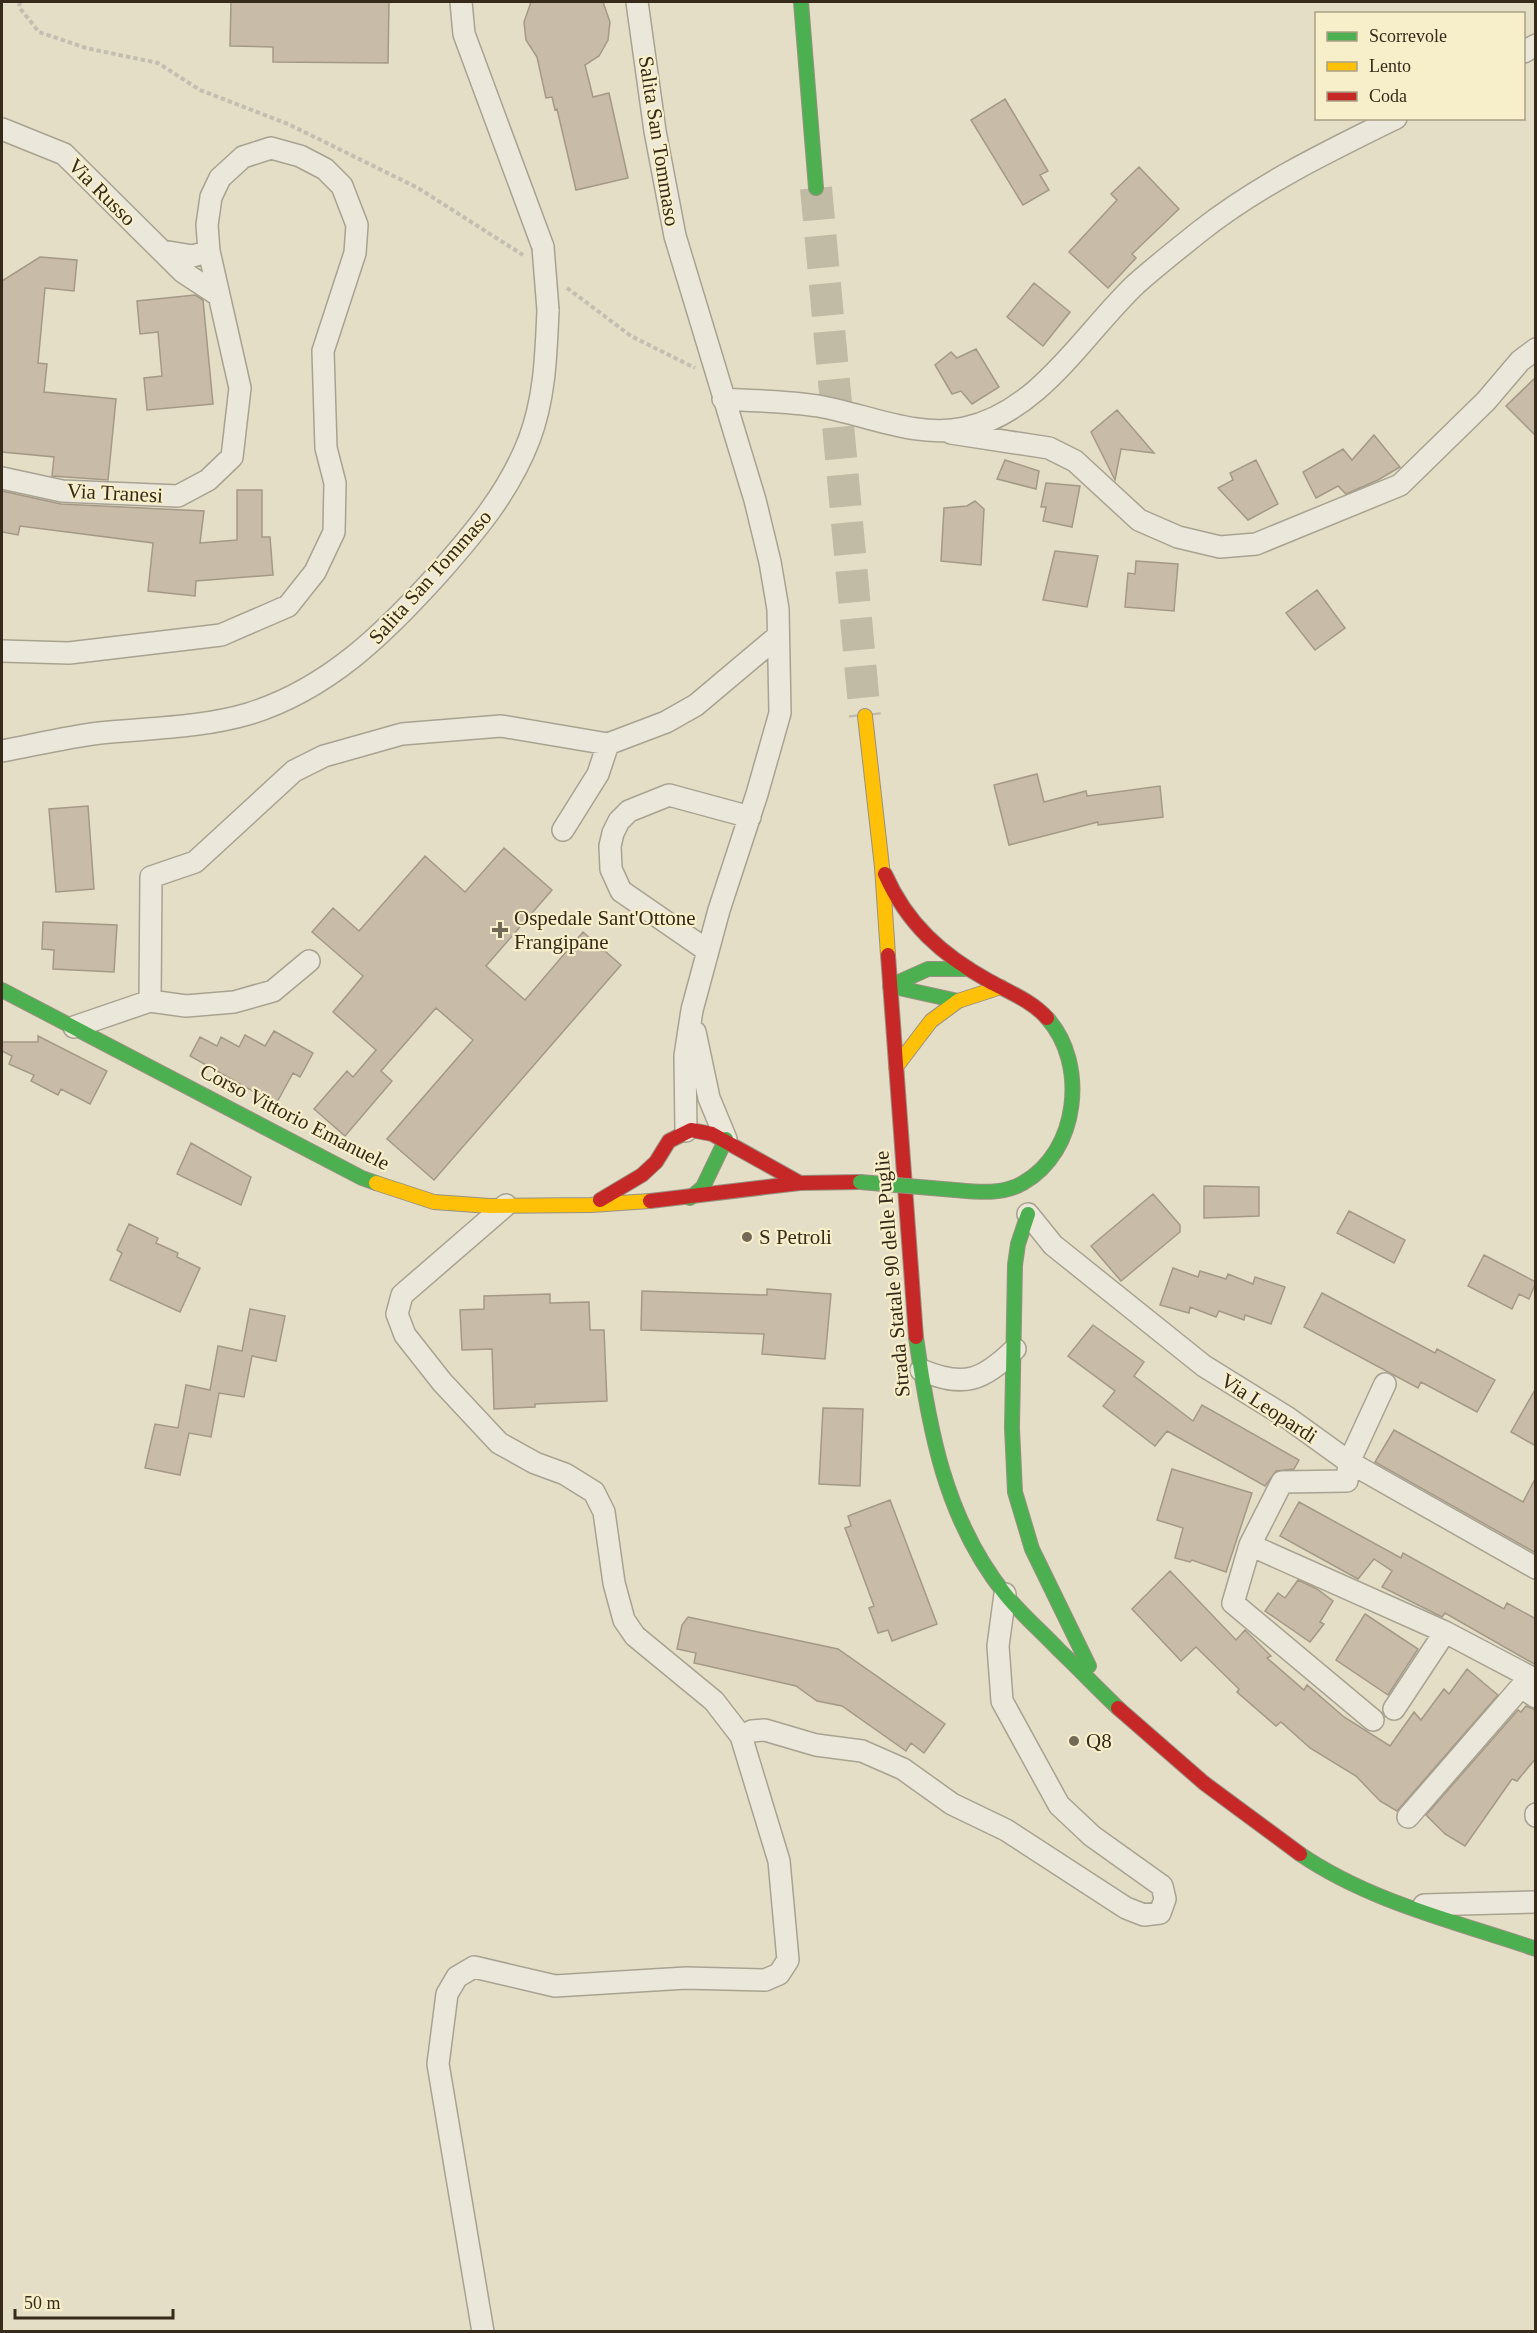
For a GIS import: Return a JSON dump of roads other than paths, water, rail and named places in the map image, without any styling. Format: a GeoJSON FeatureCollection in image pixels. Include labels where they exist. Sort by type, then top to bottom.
{"type":"FeatureCollection","features":[{"type":"Feature","properties":{"kind":"main road"},"geometry":{"type":"LineString","coordinates":[[801,2],[816,188]]}},
{"type":"Feature","properties":{"kind":"main road","name":"Strada Statale 90 delle Puglie"},"geometry":{"type":"LineString","coordinates":[[865,716],[882,867],[921,1370],[933,1437],[954,1507],[978,1553],[1005,1594],[1102,1694],[1193,1776],[1287,1845],[1336,1876],[1408,1906],[1536,1948]]}},
{"type":"Feature","properties":{"kind":"main road"},"geometry":{"type":"LineString","coordinates":[[882,867],[897,904],[923,935],[969,969],[1041,1011],[1058,1031],[1069,1051],[1075,1072],[1073,1109],[1064,1134],[1044,1167],[1022,1186],[1028,1214],[1018,1244],[1015,1265],[1012,1428],[1015,1492],[1032,1550],[1102,1694]]}},
{"type":"Feature","properties":{"kind":"main road"},"geometry":{"type":"LineString","coordinates":[[890,986],[920,969],[939,966],[969,969]]}},
{"type":"Feature","properties":{"kind":"main road"},"geometry":{"type":"LineString","coordinates":[[890,986],[958,1001]]}},
{"type":"Feature","properties":{"kind":"main road"},"geometry":{"type":"LineString","coordinates":[[896,1067],[932,1021],[958,1001],[1001,987]]}},
{"type":"Feature","properties":{"kind":"main road","name":"Corso Vittorio Emanuele"},"geometry":{"type":"LineString","coordinates":[[2,990],[362,1178],[434,1202],[591,1205],[690,1198],[800,1183],[860,1182],[992,1192],[1022,1186]]}},
{"type":"Feature","properties":{"kind":"main road","name":"Corso Vittorio Emanuele"},"geometry":{"type":"LineString","coordinates":[[591,1205],[630,1184],[660,1173],[667,1142],[686,1131],[705,1131],[726,1139],[750,1157],[800,1183]]}},
{"type":"Feature","properties":{"kind":"main road"},"geometry":{"type":"LineString","coordinates":[[660,1173],[690,1198],[703,1186],[726,1139]]}},
{"type":"Feature","properties":{"kind":"street","name":"Salita San Tommaso"},"geometry":{"type":"LineString","coordinates":[[2,751],[98,733],[187,726],[247,714],[300,694],[366,649],[402,614],[484,522],[506,487],[529,440],[540,406],[546,366],[548,310],[534,252],[464,34],[461,2]]}},
{"type":"Feature","properties":{"kind":"street","name":"Salita San Tommaso"},"geometry":{"type":"LineString","coordinates":[[637,2],[656,131],[675,236],[754,500],[770,562],[778,609],[780,713],[692,1010],[685,1056],[686,1131]]}},
{"type":"Feature","properties":{"kind":"street"},"geometry":{"type":"LineString","coordinates":[[942,431],[966,428],[1003,416],[1066,363],[1136,285],[1202,230],[1275,180],[1392,120]]}},
{"type":"Feature","properties":{"kind":"street","name":"Via Russo"},"geometry":{"type":"LineString","coordinates":[[2,129],[64,154],[183,272],[218,295]]}},
{"type":"Feature","properties":{"kind":"street","name":"Via Tranesi"},"geometry":{"type":"LineString","coordinates":[[2,478],[62,491],[178,496],[208,480],[232,457],[240,388],[209,251],[207,225],[211,197],[220,178],[243,157],[271,148],[300,156],[325,169],[342,186],[357,225],[355,253],[323,351],[326,448],[335,483],[334,532],[315,572],[288,606],[221,635],[69,653],[2,651]]}},
{"type":"Feature","properties":{"kind":"street"},"geometry":{"type":"LineString","coordinates":[[162,251],[193,256],[209,251]]}},
{"type":"Feature","properties":{"kind":"street"},"geometry":{"type":"LineString","coordinates":[[720,389],[817,406],[877,421],[942,431],[981,440],[1017,442],[1049,448],[1075,461],[1139,520],[1178,537],[1220,547],[1256,544],[1400,485],[1486,401],[1520,361],[1536,349]]}},
{"type":"Feature","properties":{"kind":"street"},"geometry":{"type":"LineString","coordinates":[[150,1001],[152,877],[195,862],[294,771],[324,756],[402,734],[490,726],[608,744],[666,722],[696,705],[778,636]]}},
{"type":"Feature","properties":{"kind":"street"},"geometry":{"type":"LineString","coordinates":[[563,830],[598,774],[608,744]]}},
{"type":"Feature","properties":{"kind":"street"},"geometry":{"type":"LineString","coordinates":[[708,951],[621,891],[612,869],[610,846],[614,832],[619,821],[629,812],[669,795],[750,817]]}},
{"type":"Feature","properties":{"kind":"street"},"geometry":{"type":"LineString","coordinates":[[74,1027],[150,1001],[186,1006],[234,1002],[273,992],[309,961]]}},
{"type":"Feature","properties":{"kind":"street","name":"Salita San Tommaso"},"geometry":{"type":"LineString","coordinates":[[692,1010],[709,1098],[726,1139]]}},
{"type":"Feature","properties":{"kind":"street"},"geometry":{"type":"LineString","coordinates":[[483,2331],[438,2064],[447,1994],[457,1977],[474,1967],[555,1986],[686,1978],[765,1980],[779,1974],[788,1960],[779,1861],[741,1736],[714,1701],[635,1636],[624,1620],[614,1583],[604,1512],[594,1492],[566,1474],[535,1463],[499,1443],[442,1382],[405,1335],[397,1314],[402,1295],[506,1205]]}},
{"type":"Feature","properties":{"kind":"street","name":"Via Leopardi"},"geometry":{"type":"LineString","coordinates":[[1028,1214],[1053,1245],[1204,1366],[1288,1418],[1349,1462],[1536,1568]]}},
{"type":"Feature","properties":{"kind":"street"},"geometry":{"type":"LineString","coordinates":[[921,1370],[942,1379],[978,1378],[993,1371],[1015,1349]]}},
{"type":"Feature","properties":{"kind":"street"},"geometry":{"type":"LineString","coordinates":[[1373,1720],[1233,1603],[1250,1545],[1282,1482],[1347,1481],[1349,1462],[1385,1384]]}},
{"type":"Feature","properties":{"kind":"street"},"geometry":{"type":"LineString","coordinates":[[1250,1545],[1445,1632],[1536,1680]]}},
{"type":"Feature","properties":{"kind":"street"},"geometry":{"type":"LineString","coordinates":[[741,1736],[752,1731],[765,1730],[816,1745],[862,1751],[903,1769],[952,1804],[1006,1830],[1126,1908],[1144,1915],[1160,1913],[1165,1899],[1162,1886],[1092,1836],[1059,1805],[1002,1701],[998,1646],[1005,1594]]}},
{"type":"Feature","properties":{"kind":"street"},"geometry":{"type":"LineString","coordinates":[[1394,1709],[1445,1632]]}},
{"type":"Feature","properties":{"kind":"street"},"geometry":{"type":"LineString","coordinates":[[1408,1817],[1521,1687],[1536,1696]]}},
{"type":"Feature","properties":{"kind":"street"},"geometry":{"type":"LineString","coordinates":[[1408,1906],[1536,1902]]}},
{"type":"Feature","properties":{"kind":"tunnel"},"geometry":{"type":"LineString","coordinates":[[816,188],[865,716]]}},
{"type":"Feature","properties":{"kind":"place","name":"Ospedale Sant'Ottone Frangipane"},"geometry":{"type":"Point","coordinates":[500,930]}},
{"type":"Feature","properties":{"kind":"place","name":"S Petroli"},"geometry":{"type":"Point","coordinates":[747,1237]}},
{"type":"Feature","properties":{"kind":"place","name":"Q8"},"geometry":{"type":"Point","coordinates":[1074,1741]}}]}
